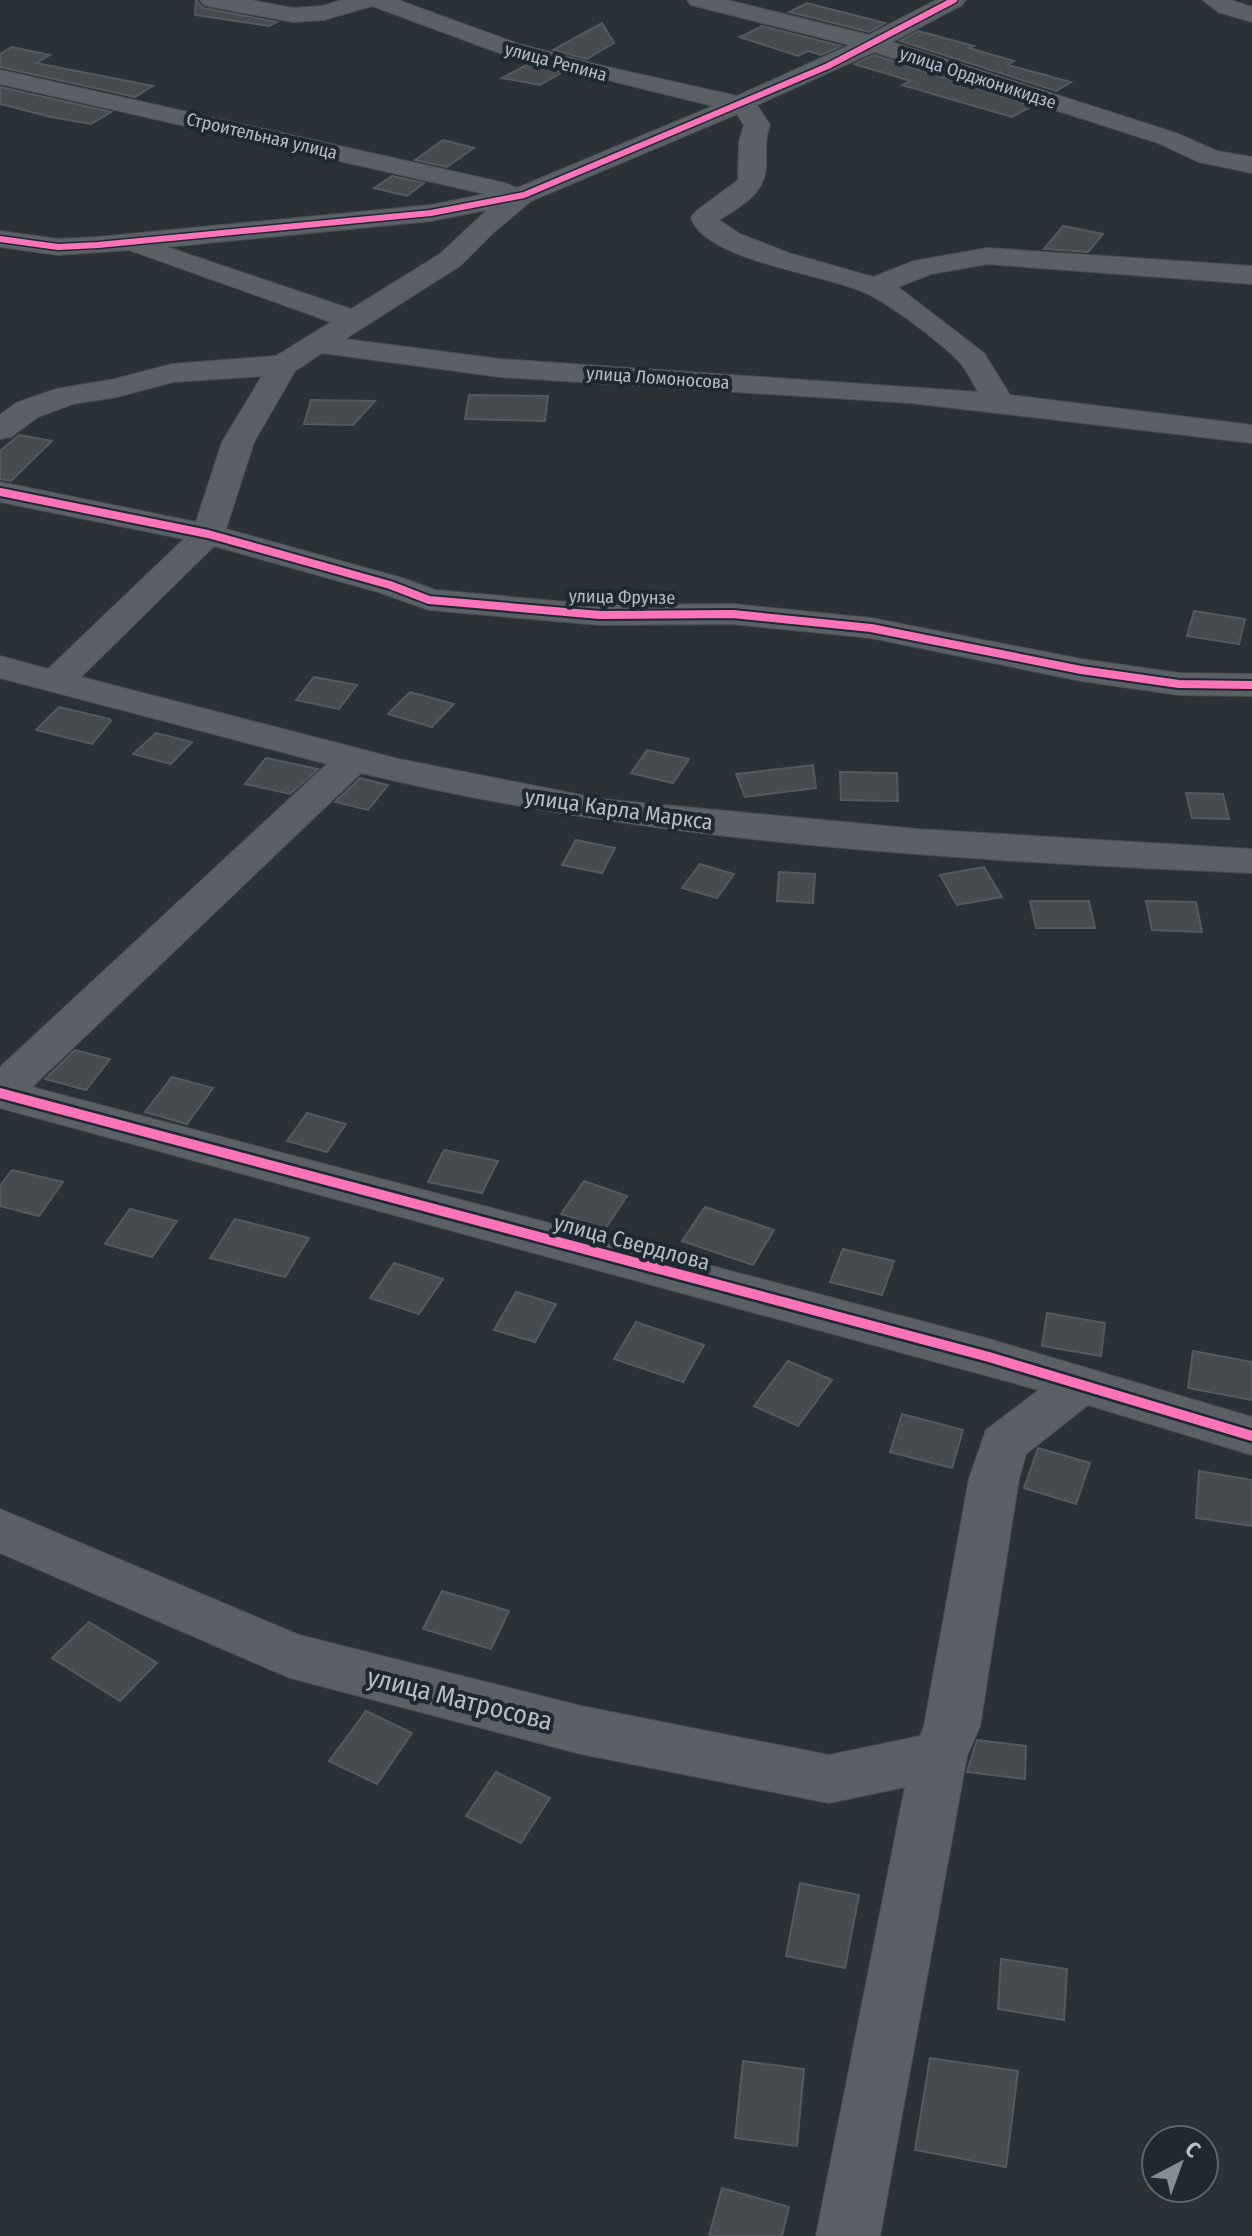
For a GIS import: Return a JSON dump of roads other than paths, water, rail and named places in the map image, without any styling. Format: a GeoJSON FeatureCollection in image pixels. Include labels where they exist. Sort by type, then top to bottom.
{"type":"FeatureCollection","features":[{"type":"Feature","properties":{"kind":"street"},"geometry":{"type":"LineString","coordinates":[[212,0],[293,15],[324,13],[366,0]]}},
{"type":"Feature","properties":{"kind":"street","name":"улица Репина"},"geometry":{"type":"LineString","coordinates":[[378,0],[415,17],[512,51],[616,78],[740,104]]}},
{"type":"Feature","properties":{"kind":"street","name":"улица Орджоникидзе"},"geometry":{"type":"LineString","coordinates":[[699,0],[871,43],[1167,138],[1203,157],[1252,165]]}},
{"type":"Feature","properties":{"kind":"street"},"geometry":{"type":"LineString","coordinates":[[0,239],[58,247],[126,243],[431,213],[524,195],[740,104],[954,0]]}},
{"type":"Feature","properties":{"kind":"street"},"geometry":{"type":"LineString","coordinates":[[1215,0],[1252,15]]}},
{"type":"Feature","properties":{"kind":"street","name":"Строительная улица"},"geometry":{"type":"LineString","coordinates":[[0,77],[524,195]]}},
{"type":"Feature","properties":{"kind":"street"},"geometry":{"type":"LineString","coordinates":[[740,104],[753,114],[757,125],[750,138],[753,172],[749,185],[705,218],[708,227],[779,259],[875,286],[925,319],[973,359],[1000,403]]}},
{"type":"Feature","properties":{"kind":"street"},"geometry":{"type":"LineString","coordinates":[[0,430],[27,410],[67,396],[117,388],[172,373],[283,365],[450,260],[483,227],[524,195]]}},
{"type":"Feature","properties":{"kind":"street"},"geometry":{"type":"LineString","coordinates":[[126,243],[354,320]]}},
{"type":"Feature","properties":{"kind":"street"},"geometry":{"type":"LineString","coordinates":[[875,286],[924,267],[987,256],[1252,275]]}},
{"type":"Feature","properties":{"kind":"street","name":"улица Ломоносова"},"geometry":{"type":"LineString","coordinates":[[318,344],[500,368],[911,394],[1252,434]]}},
{"type":"Feature","properties":{"kind":"street"},"geometry":{"type":"LineString","coordinates":[[56,681],[208,534],[238,442],[283,365]]}},
{"type":"Feature","properties":{"kind":"street","name":"улица Фрунзе"},"geometry":{"type":"LineString","coordinates":[[0,492],[208,534],[390,585],[429,600],[600,615],[733,614],[825,623],[871,628],[1081,670],[1179,684],[1252,685]]}},
{"type":"Feature","properties":{"kind":"street","name":"улица Карла Маркса"},"geometry":{"type":"LineString","coordinates":[[0,667],[353,760],[535,800],[671,819],[1113,855],[1252,861]]}},
{"type":"Feature","properties":{"kind":"street"},"geometry":{"type":"LineString","coordinates":[[0,1092],[353,760]]}},
{"type":"Feature","properties":{"kind":"street","name":"улица Свердлова"},"geometry":{"type":"LineString","coordinates":[[0,1092],[268,1167],[989,1357],[1252,1436]]}},
{"type":"Feature","properties":{"kind":"street"},"geometry":{"type":"LineString","coordinates":[[848,2236],[939,1756],[952,1726],[994,1479],[1004,1444],[1080,1385]]}},
{"type":"Feature","properties":{"kind":"street","name":"улица Матросова"},"geometry":{"type":"LineString","coordinates":[[0,1530],[290,1655],[581,1730],[829,1779],[939,1756]]}}]}
